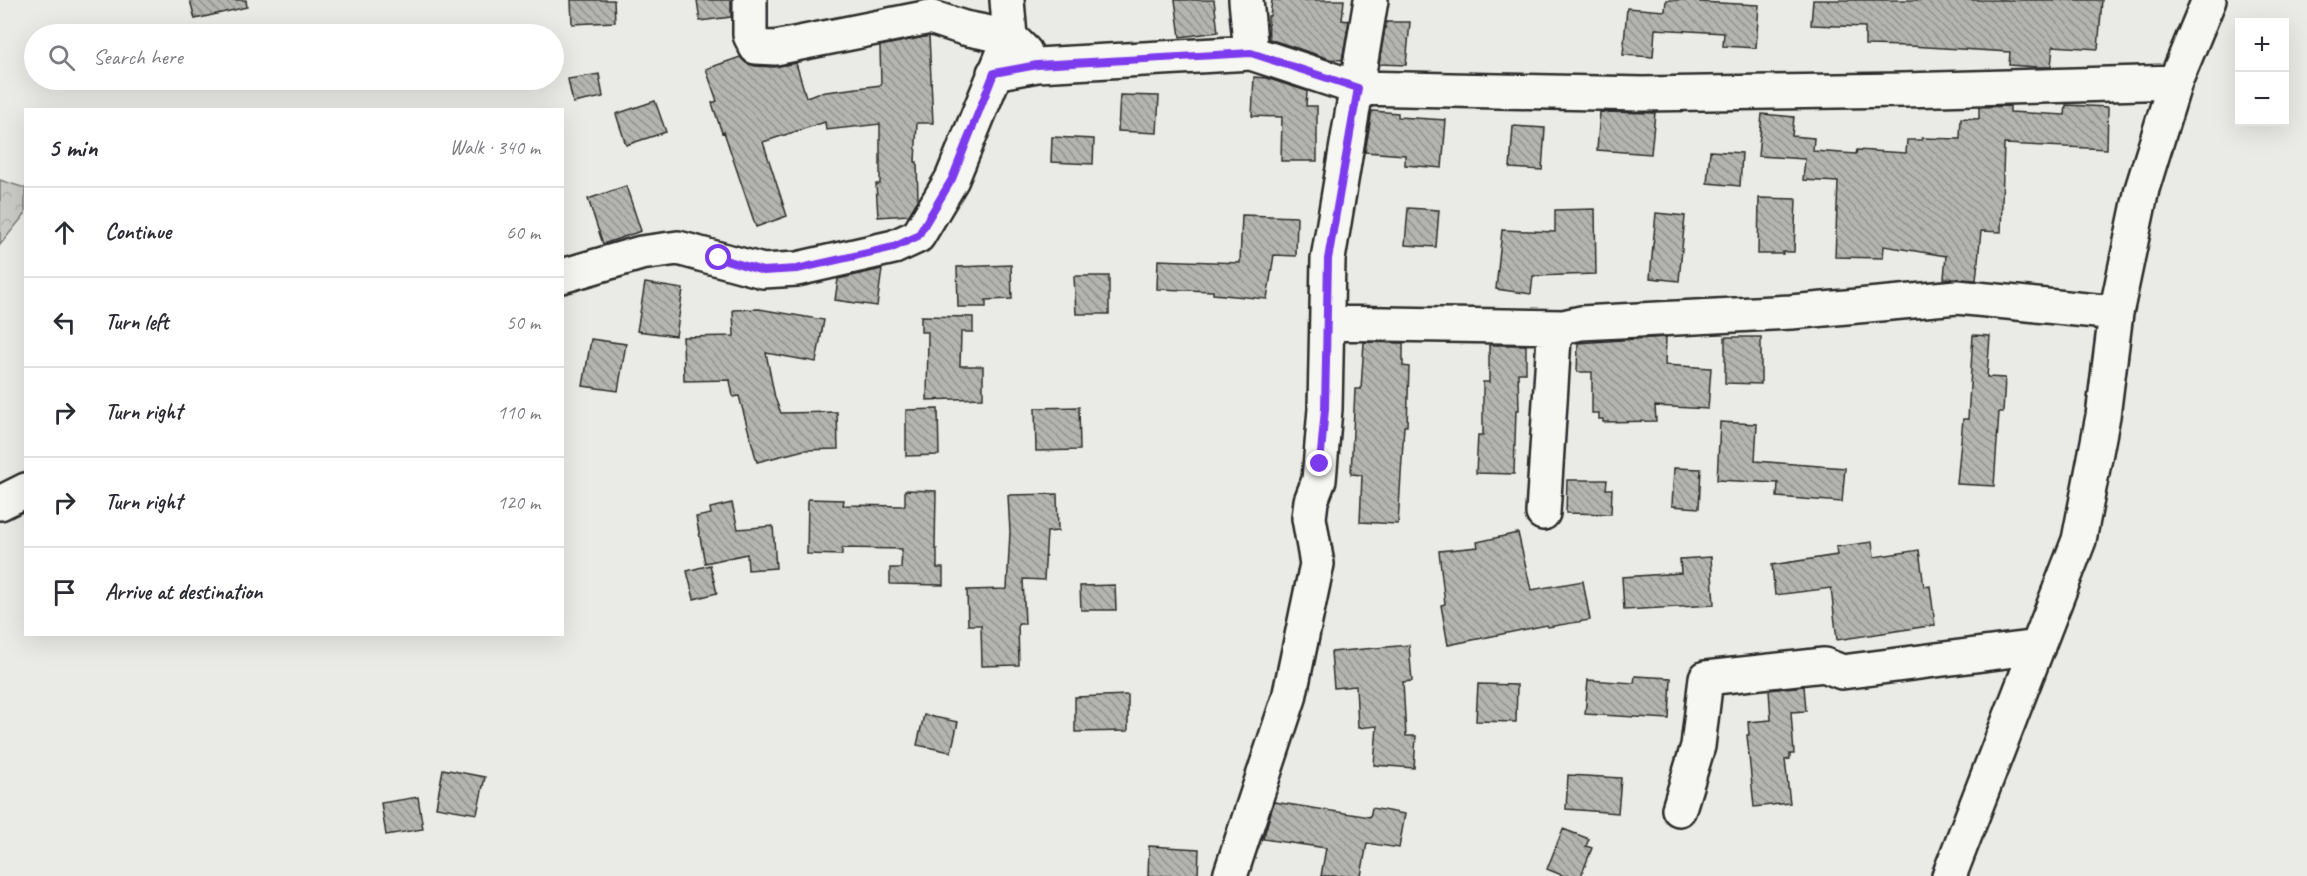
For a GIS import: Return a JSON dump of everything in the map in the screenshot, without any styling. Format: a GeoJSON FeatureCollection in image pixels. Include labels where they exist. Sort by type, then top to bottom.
{"type":"FeatureCollection","features":[{"type":"Feature","properties":{"kind":"street"},"geometry":{"type":"LineString","coordinates":[[750,0],[750,35],[756,47],[775,48],[930,17],[964,28],[1010,37],[1037,65]]}},
{"type":"Feature","properties":{"kind":"street"},"geometry":{"type":"LineString","coordinates":[[564,275],[641,253],[678,248],[763,271],[797,269],[894,247],[918,236],[952,179],[1010,37],[1007,0]]}},
{"type":"Feature","properties":{"kind":"street"},"geometry":{"type":"LineString","coordinates":[[1246,0],[1251,53]]}},
{"type":"Feature","properties":{"kind":"street"},"geometry":{"type":"LineString","coordinates":[[1230,876],[1289,698],[1317,564],[1309,518],[1311,501],[1319,480],[1325,409],[1328,259],[1371,0]]}},
{"type":"Feature","properties":{"kind":"street"},"geometry":{"type":"LineString","coordinates":[[1949,876],[2079,540],[2103,416],[2116,313],[2142,189],[2175,82],[2209,0]]}},
{"type":"Feature","properties":{"kind":"street"},"geometry":{"type":"LineString","coordinates":[[994,73],[1037,65],[1251,53],[1358,88],[1643,94],[1904,90],[2175,82]]}},
{"type":"Feature","properties":{"kind":"street"},"geometry":{"type":"LineString","coordinates":[[1327,323],[1563,327],[1581,323],[1791,312],[1957,297],[2116,313]]}},
{"type":"Feature","properties":{"kind":"street"},"geometry":{"type":"LineString","coordinates":[[1543,513],[1554,338],[1563,327]]}},
{"type":"Feature","properties":{"kind":"street"},"geometry":{"type":"LineString","coordinates":[[0,503],[24,491]]}},
{"type":"Feature","properties":{"kind":"street"},"geometry":{"type":"LineString","coordinates":[[1679,809],[1698,746],[1706,678],[1824,665],[1842,672],[2038,647]]}},
{"type":"Feature","properties":{"kind":"green space"},"geometry":{"type":"Polygon","coordinates":[[[0,180],[24,188],[24,215],[0,245],[0,180]]]}},
{"type":"Feature","properties":{"kind":"building"},"geometry":{"type":"Polygon","coordinates":[[[190,0],[246,0],[247,7],[195,19],[190,0]]]}},
{"type":"Feature","properties":{"kind":"building"},"geometry":{"type":"Polygon","coordinates":[[[571,0],[614,0],[615,22],[572,24],[571,0]]]}},
{"type":"Feature","properties":{"kind":"building"},"geometry":{"type":"Polygon","coordinates":[[[697,0],[731,0],[731,17],[700,21],[697,0]]]}},
{"type":"Feature","properties":{"kind":"building"},"geometry":{"type":"Polygon","coordinates":[[[1175,0],[1214,0],[1218,32],[1180,37],[1175,0]]]}},
{"type":"Feature","properties":{"kind":"building"},"geometry":{"type":"Polygon","coordinates":[[[1272,0],[1344,0],[1342,20],[1349,21],[1342,60],[1330,59],[1269,39],[1268,16],[1270,16],[1272,0]]]}},
{"type":"Feature","properties":{"kind":"building"},"geometry":{"type":"Polygon","coordinates":[[[1666,0],[1700,0],[1700,2],[1759,5],[1756,48],[1723,46],[1724,33],[1655,29],[1653,57],[1623,55],[1627,8],[1665,11],[1666,0]]]}},
{"type":"Feature","properties":{"kind":"building"},"geometry":{"type":"Polygon","coordinates":[[[1813,0],[2102,0],[2098,49],[2053,46],[2051,67],[2037,67],[2009,65],[2010,52],[1865,45],[1865,27],[1811,25],[1813,0]]]}},
{"type":"Feature","properties":{"kind":"building"},"geometry":{"type":"Polygon","coordinates":[[[1386,22],[1410,22],[1406,65],[1379,64],[1386,22]]]}},
{"type":"Feature","properties":{"kind":"building"},"geometry":{"type":"Polygon","coordinates":[[[929,36],[933,123],[917,123],[915,162],[917,162],[918,200],[909,215],[878,217],[876,184],[880,184],[880,124],[826,130],[825,122],[763,142],[787,216],[756,227],[712,103],[717,101],[706,69],[740,57],[746,63],[755,66],[774,67],[796,63],[806,97],[818,93],[881,85],[880,46],[929,36]]]}},
{"type":"Feature","properties":{"kind":"building"},"geometry":{"type":"Polygon","coordinates":[[[599,74],[603,97],[573,103],[568,79],[599,74]]]}},
{"type":"Feature","properties":{"kind":"building"},"geometry":{"type":"Polygon","coordinates":[[[1254,77],[1266,78],[1307,91],[1306,106],[1317,106],[1317,161],[1281,161],[1282,117],[1252,116],[1254,77]]]}},
{"type":"Feature","properties":{"kind":"building"},"geometry":{"type":"Polygon","coordinates":[[[1120,95],[1159,96],[1157,133],[1118,131],[1120,95]]]}},
{"type":"Feature","properties":{"kind":"building"},"geometry":{"type":"Polygon","coordinates":[[[655,101],[666,132],[626,145],[616,114],[655,101]]]}},
{"type":"Feature","properties":{"kind":"building"},"geometry":{"type":"Polygon","coordinates":[[[2066,105],[2108,107],[2107,149],[2004,144],[2001,232],[1981,231],[1976,280],[1944,278],[1946,256],[1884,246],[1883,258],[1835,257],[1838,182],[1803,180],[1805,159],[1758,156],[1762,114],[1794,117],[1792,136],[1814,138],[1813,151],[1856,154],[1857,150],[1906,153],[1907,140],[1960,139],[1961,118],[1979,119],[1979,107],[2010,106],[2010,112],[2065,115],[2066,105]]]}},
{"type":"Feature","properties":{"kind":"building"},"geometry":{"type":"Polygon","coordinates":[[[1372,111],[1398,113],[1398,117],[1446,120],[1442,168],[1405,165],[1405,155],[1365,152],[1372,111]]]}},
{"type":"Feature","properties":{"kind":"building"},"geometry":{"type":"Polygon","coordinates":[[[1600,112],[1655,113],[1651,154],[1597,150],[1600,112]]]}},
{"type":"Feature","properties":{"kind":"building"},"geometry":{"type":"Polygon","coordinates":[[[1513,126],[1545,128],[1542,170],[1510,168],[1513,126]]]}},
{"type":"Feature","properties":{"kind":"building"},"geometry":{"type":"Polygon","coordinates":[[[1052,137],[1094,139],[1093,164],[1051,162],[1052,137]]]}},
{"type":"Feature","properties":{"kind":"building"},"geometry":{"type":"Polygon","coordinates":[[[1710,151],[1742,153],[1740,186],[1707,183],[1710,151]]]}},
{"type":"Feature","properties":{"kind":"building"},"geometry":{"type":"Polygon","coordinates":[[[626,186],[641,231],[603,244],[588,199],[626,186]]]}},
{"type":"Feature","properties":{"kind":"building"},"geometry":{"type":"Polygon","coordinates":[[[1759,198],[1796,199],[1794,252],[1758,254],[1759,198]]]}},
{"type":"Feature","properties":{"kind":"building"},"geometry":{"type":"Polygon","coordinates":[[[1408,208],[1439,210],[1436,247],[1405,245],[1408,208]]]}},
{"type":"Feature","properties":{"kind":"building"},"geometry":{"type":"Polygon","coordinates":[[[1595,209],[1596,274],[1533,276],[1531,294],[1496,289],[1502,230],[1555,232],[1555,210],[1595,209]]]}},
{"type":"Feature","properties":{"kind":"building"},"geometry":{"type":"Polygon","coordinates":[[[1656,213],[1685,216],[1679,281],[1650,278],[1656,213]]]}},
{"type":"Feature","properties":{"kind":"building"},"geometry":{"type":"Polygon","coordinates":[[[1242,215],[1297,217],[1296,256],[1274,255],[1267,299],[1213,294],[1213,291],[1157,289],[1158,260],[1240,263],[1242,215]]]}},
{"type":"Feature","properties":{"kind":"building"},"geometry":{"type":"Polygon","coordinates":[[[1011,265],[1012,299],[986,300],[986,307],[958,307],[957,267],[1011,265]]]}},
{"type":"Feature","properties":{"kind":"building"},"geometry":{"type":"Polygon","coordinates":[[[882,269],[877,306],[835,300],[838,279],[882,269]]]}},
{"type":"Feature","properties":{"kind":"building"},"geometry":{"type":"Polygon","coordinates":[[[1074,276],[1109,276],[1109,314],[1076,314],[1074,276]]]}},
{"type":"Feature","properties":{"kind":"building"},"geometry":{"type":"Polygon","coordinates":[[[645,283],[683,289],[676,336],[637,331],[645,283]]]}},
{"type":"Feature","properties":{"kind":"building"},"geometry":{"type":"Polygon","coordinates":[[[759,309],[824,320],[816,362],[766,353],[775,398],[781,413],[837,412],[838,449],[804,450],[757,462],[739,396],[733,397],[730,380],[684,381],[683,337],[734,336],[733,310],[759,309]]]}},
{"type":"Feature","properties":{"kind":"building"},"geometry":{"type":"Polygon","coordinates":[[[921,316],[973,317],[973,332],[961,332],[960,366],[983,366],[983,398],[927,400],[928,332],[921,332],[921,316]]]}},
{"type":"Feature","properties":{"kind":"building"},"geometry":{"type":"Polygon","coordinates":[[[1973,335],[1990,336],[1987,377],[2005,378],[2003,412],[1999,412],[1994,486],[1957,484],[1963,419],[1968,419],[1973,335]]]}},
{"type":"Feature","properties":{"kind":"building"},"geometry":{"type":"Polygon","coordinates":[[[1666,337],[1665,365],[1711,368],[1708,409],[1655,406],[1656,421],[1603,422],[1603,419],[1599,419],[1599,413],[1592,413],[1592,372],[1577,372],[1578,343],[1666,337]]]}},
{"type":"Feature","properties":{"kind":"building"},"geometry":{"type":"Polygon","coordinates":[[[1725,337],[1761,337],[1761,384],[1725,383],[1725,337]]]}},
{"type":"Feature","properties":{"kind":"building"},"geometry":{"type":"Polygon","coordinates":[[[591,339],[626,344],[618,391],[583,386],[591,339]]]}},
{"type":"Feature","properties":{"kind":"building"},"geometry":{"type":"Polygon","coordinates":[[[1364,342],[1403,343],[1403,366],[1409,367],[1407,426],[1404,426],[1398,524],[1360,522],[1362,475],[1351,474],[1355,389],[1361,389],[1364,342]]]}},
{"type":"Feature","properties":{"kind":"building"},"geometry":{"type":"Polygon","coordinates":[[[1489,345],[1526,345],[1526,373],[1518,373],[1519,410],[1516,410],[1514,474],[1476,473],[1478,435],[1483,435],[1483,382],[1489,382],[1489,345]]]}},
{"type":"Feature","properties":{"kind":"building"},"geometry":{"type":"Polygon","coordinates":[[[1079,407],[1080,450],[1036,451],[1035,408],[1079,407]]]}},
{"type":"Feature","properties":{"kind":"building"},"geometry":{"type":"Polygon","coordinates":[[[938,409],[939,455],[906,456],[906,410],[938,409]]]}},
{"type":"Feature","properties":{"kind":"building"},"geometry":{"type":"Polygon","coordinates":[[[1720,422],[1757,424],[1755,461],[1845,468],[1842,502],[1777,497],[1778,483],[1717,480],[1720,422]]]}},
{"type":"Feature","properties":{"kind":"building"},"geometry":{"type":"Polygon","coordinates":[[[1674,468],[1701,469],[1699,508],[1672,506],[1674,468]]]}},
{"type":"Feature","properties":{"kind":"building"},"geometry":{"type":"Polygon","coordinates":[[[1567,480],[1607,480],[1606,489],[1612,489],[1611,514],[1566,513],[1567,480]]]}},
{"type":"Feature","properties":{"kind":"building"},"geometry":{"type":"Polygon","coordinates":[[[905,490],[936,491],[935,549],[937,549],[937,568],[943,568],[943,585],[890,584],[890,568],[901,568],[902,549],[842,548],[842,555],[807,554],[808,499],[844,500],[843,505],[905,506],[905,490]]]}},
{"type":"Feature","properties":{"kind":"building"},"geometry":{"type":"Polygon","coordinates":[[[1057,494],[1058,531],[1047,532],[1044,580],[1023,579],[1025,624],[1018,624],[1019,665],[982,666],[981,625],[968,625],[967,590],[1007,589],[1010,532],[1008,495],[1057,494]]]}},
{"type":"Feature","properties":{"kind":"building"},"geometry":{"type":"Polygon","coordinates":[[[732,503],[738,529],[773,526],[776,568],[748,570],[747,554],[705,563],[696,517],[711,514],[710,508],[732,503]]]}},
{"type":"Feature","properties":{"kind":"building"},"geometry":{"type":"Polygon","coordinates":[[[1518,533],[1531,590],[1583,581],[1590,620],[1548,627],[1547,625],[1448,645],[1441,605],[1445,604],[1439,551],[1478,547],[1477,542],[1518,533]]]}},
{"type":"Feature","properties":{"kind":"building"},"geometry":{"type":"Polygon","coordinates":[[[1872,542],[1874,557],[1919,550],[1924,587],[1930,586],[1935,625],[1837,640],[1831,588],[1775,595],[1772,565],[1837,555],[1836,547],[1872,542]]]}},
{"type":"Feature","properties":{"kind":"building"},"geometry":{"type":"Polygon","coordinates":[[[1711,557],[1714,605],[1624,610],[1622,577],[1681,573],[1680,559],[1711,557]]]}},
{"type":"Feature","properties":{"kind":"building"},"geometry":{"type":"Polygon","coordinates":[[[710,565],[717,593],[694,599],[687,571],[710,565]]]}},
{"type":"Feature","properties":{"kind":"building"},"geometry":{"type":"Polygon","coordinates":[[[1115,585],[1116,610],[1081,610],[1080,586],[1115,585]]]}},
{"type":"Feature","properties":{"kind":"building"},"geometry":{"type":"Polygon","coordinates":[[[1409,645],[1412,681],[1403,682],[1406,736],[1416,736],[1414,768],[1374,765],[1377,726],[1358,728],[1356,686],[1334,688],[1331,652],[1409,645]]]}},
{"type":"Feature","properties":{"kind":"building"},"geometry":{"type":"Polygon","coordinates":[[[1635,676],[1671,678],[1669,719],[1585,714],[1588,680],[1634,683],[1635,676]]]}},
{"type":"Feature","properties":{"kind":"building"},"geometry":{"type":"Polygon","coordinates":[[[1478,684],[1517,685],[1516,722],[1476,721],[1478,684]]]}},
{"type":"Feature","properties":{"kind":"building"},"geometry":{"type":"Polygon","coordinates":[[[1804,686],[1806,711],[1791,712],[1794,754],[1790,754],[1790,759],[1785,760],[1790,803],[1754,807],[1747,735],[1749,735],[1748,722],[1771,720],[1769,690],[1804,686]]]}},
{"type":"Feature","properties":{"kind":"building"},"geometry":{"type":"Polygon","coordinates":[[[1128,695],[1128,731],[1075,732],[1075,697],[1128,695]]]}},
{"type":"Feature","properties":{"kind":"building"},"geometry":{"type":"Polygon","coordinates":[[[924,715],[958,722],[951,752],[917,745],[924,715]]]}},
{"type":"Feature","properties":{"kind":"building"},"geometry":{"type":"Polygon","coordinates":[[[443,769],[485,777],[477,814],[436,807],[443,769]]]}},
{"type":"Feature","properties":{"kind":"building"},"geometry":{"type":"Polygon","coordinates":[[[1568,775],[1621,778],[1618,813],[1566,809],[1568,775]]]}},
{"type":"Feature","properties":{"kind":"building"},"geometry":{"type":"Polygon","coordinates":[[[418,797],[423,829],[386,835],[381,803],[418,797]]]}},
{"type":"Feature","properties":{"kind":"building"},"geometry":{"type":"Polygon","coordinates":[[[1274,802],[1370,817],[1372,808],[1405,814],[1399,848],[1367,843],[1361,876],[1321,876],[1326,848],[1263,839],[1274,802]]]}},
{"type":"Feature","properties":{"kind":"building"},"geometry":{"type":"Polygon","coordinates":[[[1563,829],[1589,839],[1586,846],[1592,848],[1581,876],[1564,876],[1547,869],[1563,829]]]}},
{"type":"Feature","properties":{"kind":"building"},"geometry":{"type":"Polygon","coordinates":[[[1149,846],[1199,849],[1198,876],[1148,876],[1149,846]]]}},
{"type":"Feature","properties":{"kind":"route"},"geometry":{"type":"LineString","coordinates":[[719,258],[763,271],[797,269],[894,247],[918,236],[952,179],[994,73],[1037,65],[1251,53],[1358,88],[1328,259],[1325,409],[1320,464]]}}]}
